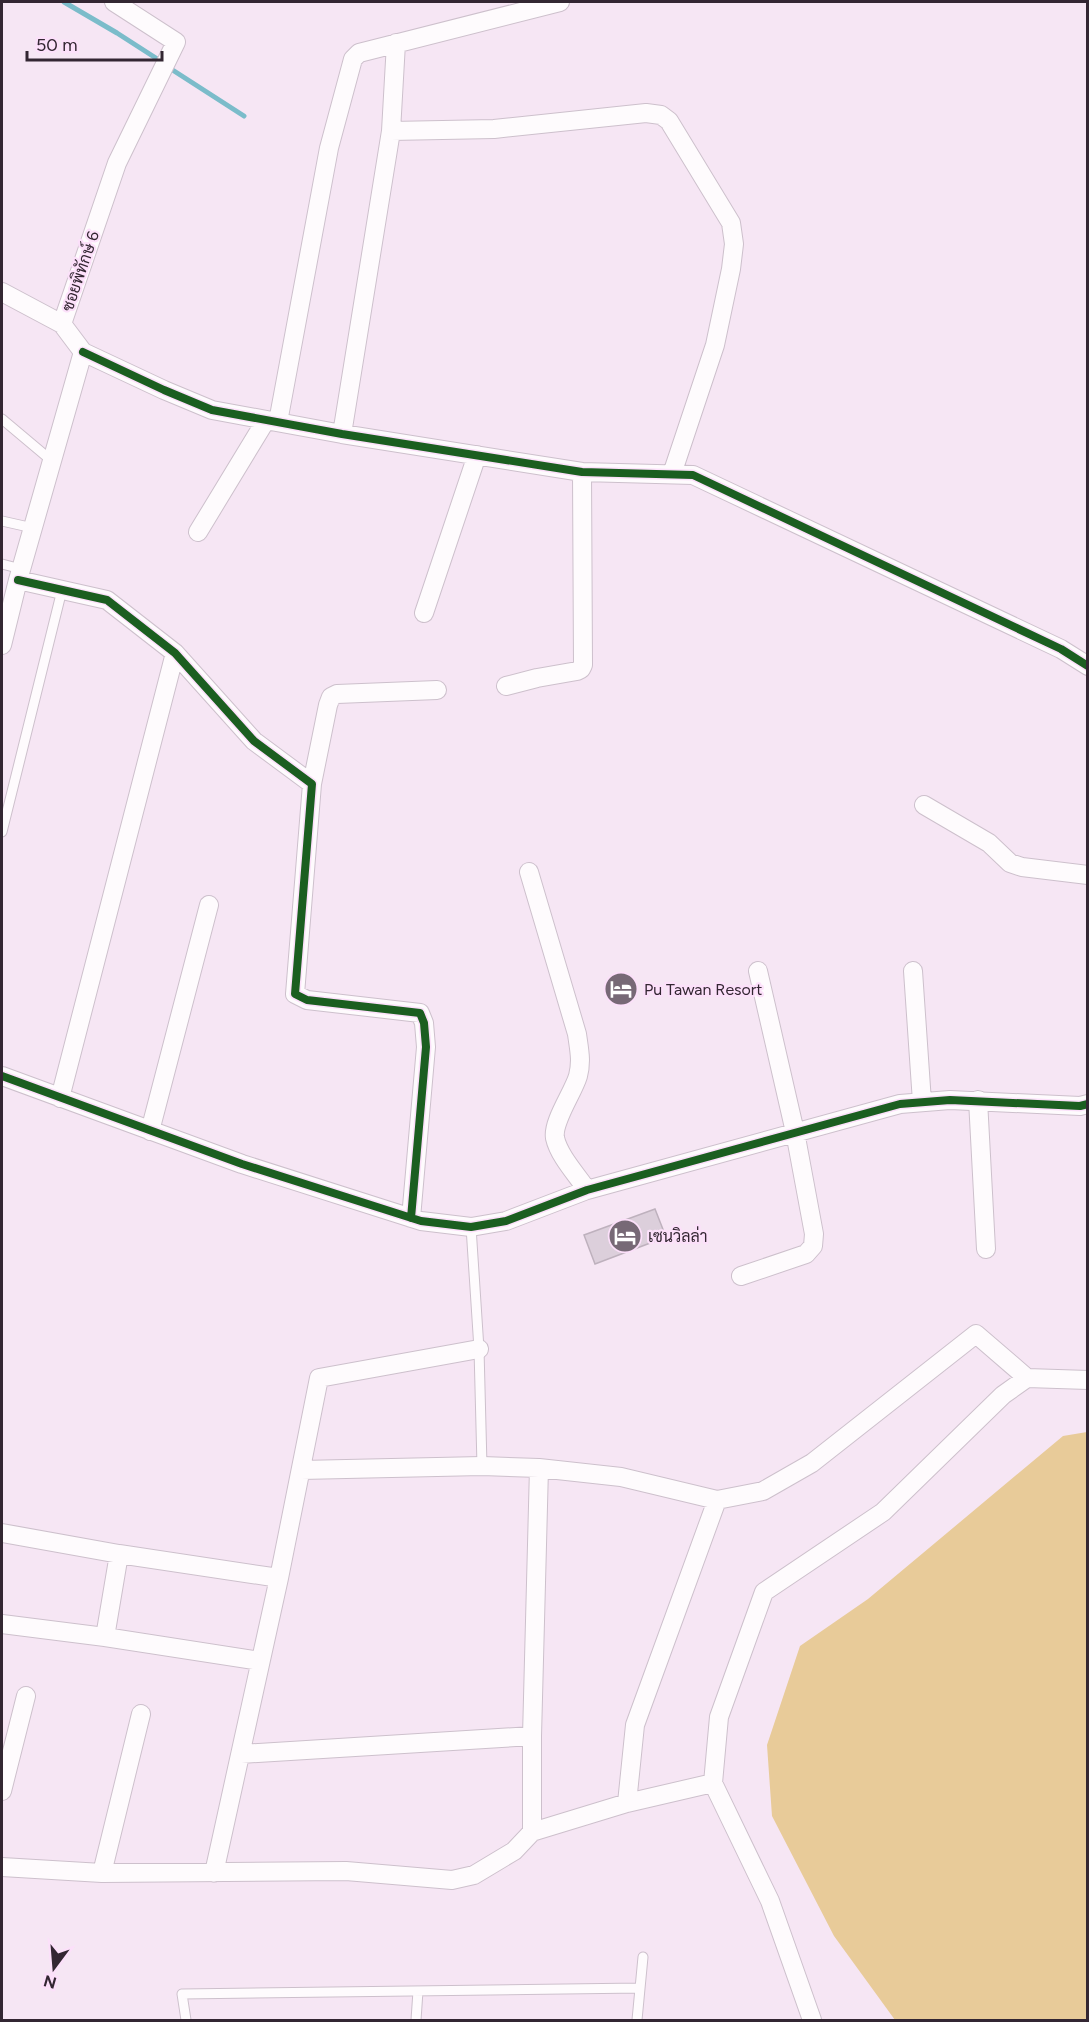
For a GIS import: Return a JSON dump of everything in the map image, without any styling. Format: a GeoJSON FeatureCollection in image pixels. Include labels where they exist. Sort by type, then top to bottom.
{"type":"FeatureCollection","features":[{"type":"Feature","properties":{"kind":"street","name":"ซอยพิทักษ์ 6"},"geometry":{"type":"LineString","coordinates":[[82,352],[62,324],[117,163],[176,42],[114,2]]}},
{"type":"Feature","properties":{"kind":"street"},"geometry":{"type":"LineString","coordinates":[[198,532],[272,421],[329,148],[353,59],[359,53],[560,2]]}},
{"type":"Feature","properties":{"kind":"street"},"geometry":{"type":"LineString","coordinates":[[342,434],[391,131],[396,43]]}},
{"type":"Feature","properties":{"kind":"street"},"geometry":{"type":"LineString","coordinates":[[391,131],[494,129],[646,113],[661,115],[669,121],[731,223],[734,244],[715,345],[672,474]]}},
{"type":"Feature","properties":{"kind":"street"},"geometry":{"type":"LineString","coordinates":[[2,292],[62,324]]}},
{"type":"Feature","properties":{"kind":"street"},"geometry":{"type":"LineString","coordinates":[[2,645],[19,575],[82,352],[213,410],[342,434],[582,472],[693,475],[1061,650],[1088,666]]}},
{"type":"Feature","properties":{"kind":"street"},"geometry":{"type":"LineString","coordinates":[[424,613],[477,455]]}},
{"type":"Feature","properties":{"kind":"street"},"geometry":{"type":"LineString","coordinates":[[506,686],[577,671],[583,665],[582,472]]}},
{"type":"Feature","properties":{"kind":"street"},"geometry":{"type":"LineString","coordinates":[[19,575],[62,590],[107,600],[175,653],[254,741],[312,784]]}},
{"type":"Feature","properties":{"kind":"street"},"geometry":{"type":"LineString","coordinates":[[60,1098],[175,653]]}},
{"type":"Feature","properties":{"kind":"street"},"geometry":{"type":"LineString","coordinates":[[411,1218],[426,1047],[424,1023],[420,1013],[307,1000],[295,994],[312,784],[331,697],[337,694],[437,690]]}},
{"type":"Feature","properties":{"kind":"street"},"geometry":{"type":"LineString","coordinates":[[924,805],[989,843],[1010,863],[1022,867],[1088,875]]}},
{"type":"Feature","properties":{"kind":"street"},"geometry":{"type":"LineString","coordinates":[[529,872],[577,1034],[581,1059],[577,1077],[554,1137],[561,1152],[587,1190]]}},
{"type":"Feature","properties":{"kind":"street"},"geometry":{"type":"LineString","coordinates":[[150,1131],[209,905]]}},
{"type":"Feature","properties":{"kind":"street"},"geometry":{"type":"LineString","coordinates":[[741,1276],[806,1254],[813,1246],[814,1234],[795,1132],[758,971]]}},
{"type":"Feature","properties":{"kind":"street"},"geometry":{"type":"LineString","coordinates":[[913,971],[922,1102]]}},
{"type":"Feature","properties":{"kind":"street"},"geometry":{"type":"LineString","coordinates":[[2,1076],[242,1164],[421,1221],[471,1227],[506,1221],[587,1190],[900,1104],[978,1101],[1080,1106],[1088,1104]]}},
{"type":"Feature","properties":{"kind":"street"},"geometry":{"type":"LineString","coordinates":[[978,1101],[986,1249]]}},
{"type":"Feature","properties":{"kind":"street"},"geometry":{"type":"LineString","coordinates":[[301,1470],[482,1466],[538,1468],[621,1477],[717,1500],[763,1491],[812,1464],[976,1334],[1027,1378]]}},
{"type":"Feature","properties":{"kind":"street"},"geometry":{"type":"LineString","coordinates":[[214,1873],[242,1754],[319,1378],[479,1349]]}},
{"type":"Feature","properties":{"kind":"street"},"geometry":{"type":"LineString","coordinates":[[812,2020],[770,1901],[713,1783],[719,1718],[764,1592],[883,1512],[1003,1395],[1027,1378],[1088,1380]]}},
{"type":"Feature","properties":{"kind":"street"},"geometry":{"type":"LineString","coordinates":[[532,1832],[538,1468]]}},
{"type":"Feature","properties":{"kind":"street"},"geometry":{"type":"LineString","coordinates":[[627,1803],[635,1725],[717,1500]]}},
{"type":"Feature","properties":{"kind":"street"},"geometry":{"type":"LineString","coordinates":[[2,1533],[119,1554],[279,1578]]}},
{"type":"Feature","properties":{"kind":"street"},"geometry":{"type":"LineString","coordinates":[[105,1637],[119,1554]]}},
{"type":"Feature","properties":{"kind":"street"},"geometry":{"type":"LineString","coordinates":[[2,1624],[260,1661]]}},
{"type":"Feature","properties":{"kind":"street"},"geometry":{"type":"LineString","coordinates":[[2,1791],[26,1696]]}},
{"type":"Feature","properties":{"kind":"street"},"geometry":{"type":"LineString","coordinates":[[102,1873],[141,1714]]}},
{"type":"Feature","properties":{"kind":"street"},"geometry":{"type":"LineString","coordinates":[[242,1754],[532,1736]]}},
{"type":"Feature","properties":{"kind":"street"},"geometry":{"type":"LineString","coordinates":[[2,1868],[102,1873],[346,1871],[452,1880],[474,1875],[513,1851],[532,1832],[627,1803],[713,1783]]}},
{"type":"Feature","properties":{"kind":"lane"},"geometry":{"type":"LineString","coordinates":[[2,419],[52,461]]}},
{"type":"Feature","properties":{"kind":"lane"},"geometry":{"type":"LineString","coordinates":[[2,521],[33,528]]}},
{"type":"Feature","properties":{"kind":"lane"},"geometry":{"type":"LineString","coordinates":[[2,564],[19,575]]}},
{"type":"Feature","properties":{"kind":"lane"},"geometry":{"type":"LineString","coordinates":[[2,832],[62,590]]}},
{"type":"Feature","properties":{"kind":"lane"},"geometry":{"type":"LineString","coordinates":[[471,1227],[479,1349],[482,1466]]}},
{"type":"Feature","properties":{"kind":"lane"},"geometry":{"type":"LineString","coordinates":[[637,2020],[643,1957]]}},
{"type":"Feature","properties":{"kind":"lane"},"geometry":{"type":"LineString","coordinates":[[186,2020],[182,1994],[640,1988]]}},
{"type":"Feature","properties":{"kind":"lane"},"geometry":{"type":"LineString","coordinates":[[416,2020],[418,1991]]}},
{"type":"Feature","properties":{"kind":"shaded area"},"geometry":{"type":"Polygon","coordinates":[[[1087,1432],[1087,2020],[895,2020],[834,1936],[772,1816],[767,1745],[800,1646],[868,1599],[1063,1436],[1087,1432]]]}},
{"type":"Feature","properties":{"kind":"building","name":"เซนวิลล่า"},"geometry":{"type":"Polygon","coordinates":[[[655,1209],[666,1237],[595,1264],[584,1235],[655,1209]]]}},
{"type":"Feature","properties":{"kind":"waterway"},"geometry":{"type":"LineString","coordinates":[[64,2],[162,62]]}},
{"type":"Feature","properties":{"kind":"waterway"},"geometry":{"type":"LineString","coordinates":[[171,69],[244,116]]}},
{"type":"Feature","properties":{"kind":"cycle path"},"geometry":{"type":"LineString","coordinates":[[83,352],[212,410],[342,434],[582,472],[693,475],[1061,649],[1088,666]]}},
{"type":"Feature","properties":{"kind":"cycle path"},"geometry":{"type":"LineString","coordinates":[[18,580],[107,600],[175,653],[254,741],[312,784],[295,994],[307,1000],[420,1013],[424,1023],[426,1047],[411,1218]]}},
{"type":"Feature","properties":{"kind":"cycle path"},"geometry":{"type":"LineString","coordinates":[[2,1076],[242,1164],[421,1221],[471,1227],[506,1221],[587,1190],[900,1104],[950,1100],[1080,1106],[1088,1104]]}},
{"type":"Feature","properties":{"kind":"place","name":"Pu Tawan Resort"},"geometry":{"type":"Point","coordinates":[621,989]}},
{"type":"Feature","properties":{"kind":"place","name":"เซนวิลล่า"},"geometry":{"type":"Point","coordinates":[625,1236]}}]}
